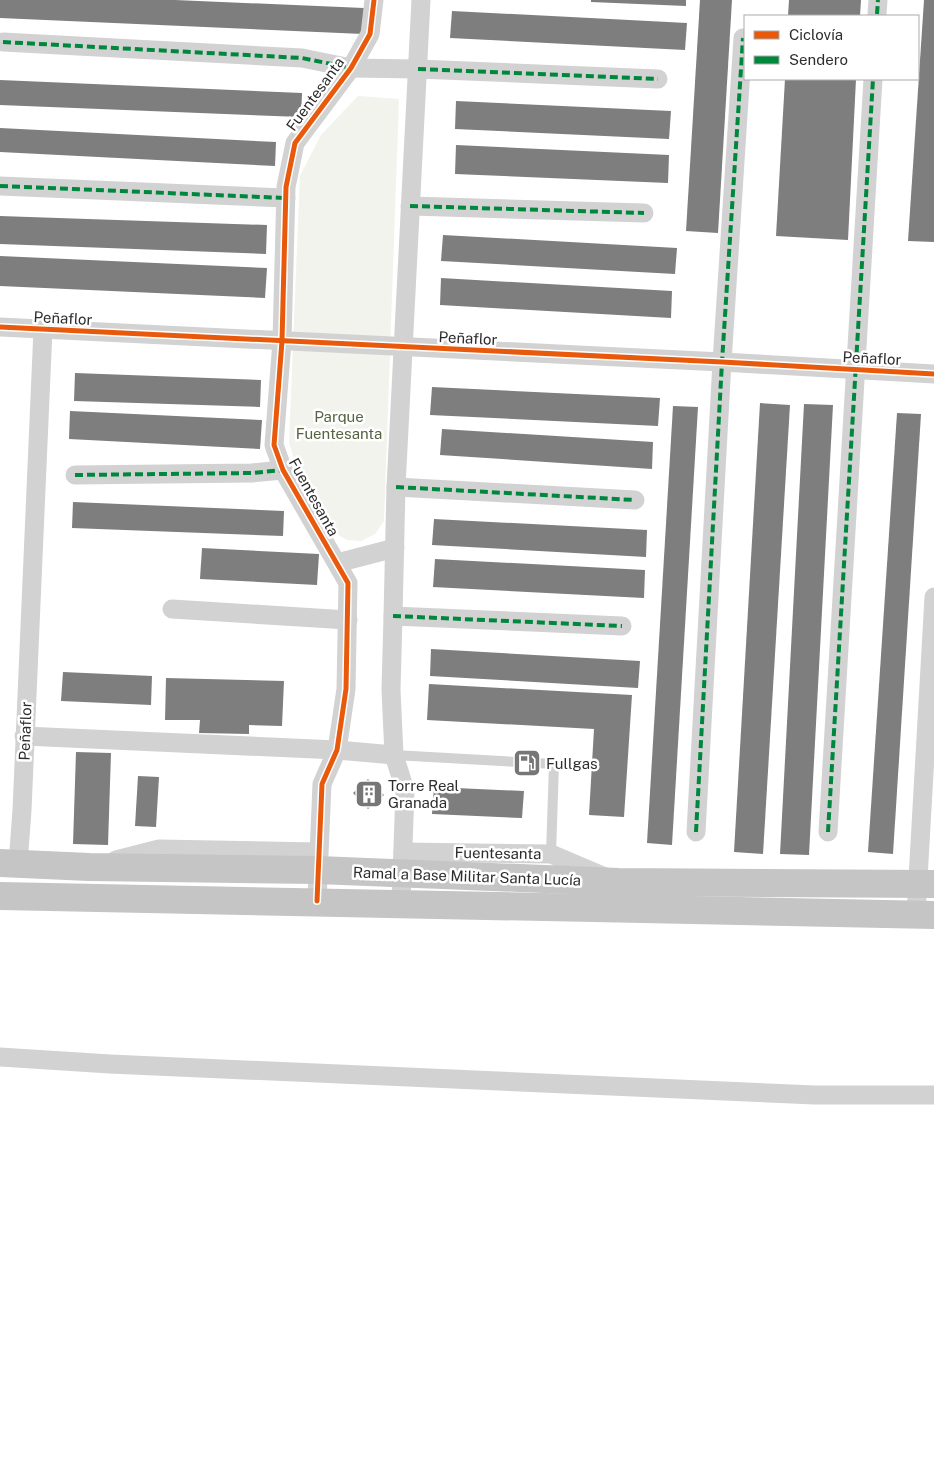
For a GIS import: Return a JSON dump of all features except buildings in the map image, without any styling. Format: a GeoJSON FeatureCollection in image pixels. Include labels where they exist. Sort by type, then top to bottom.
{"type":"FeatureCollection","features":[{"type":"Feature","properties":{"kind":"main road","name":"Ramal a Base Militar Santa Lucía"},"geometry":{"type":"LineString","coordinates":[[9,864],[89,867],[318,861],[403,862],[618,882],[926,884]]}},
{"type":"Feature","properties":{"kind":"main road","name":"Ramal a Base Militar Santa Lucía"},"geometry":{"type":"LineString","coordinates":[[0,896],[925,914]]}},
{"type":"Feature","properties":{"kind":"street","name":"Fuentesanta"},"geometry":{"type":"LineString","coordinates":[[317,902],[322,784],[337,750],[346,689],[348,584],[283,470],[274,445],[282,341],[286,188],[295,143],[351,68],[370,34],[374,0]]}},
{"type":"Feature","properties":{"kind":"street"},"geometry":{"type":"LineString","coordinates":[[401,904],[405,790],[394,754],[391,690],[396,487],[421,0]]}},
{"type":"Feature","properties":{"kind":"street"},"geometry":{"type":"LineString","coordinates":[[696,832],[722,362],[743,38]]}},
{"type":"Feature","properties":{"kind":"street"},"geometry":{"type":"LineString","coordinates":[[3,42],[302,58],[351,68],[658,79]]}},
{"type":"Feature","properties":{"kind":"street"},"geometry":{"type":"LineString","coordinates":[[828,832],[873,80]]}},
{"type":"Feature","properties":{"kind":"street"},"geometry":{"type":"LineString","coordinates":[[0,186],[286,198]]}},
{"type":"Feature","properties":{"kind":"street"},"geometry":{"type":"LineString","coordinates":[[410,206],[644,213]]}},
{"type":"Feature","properties":{"kind":"street","name":"Peñaflor"},"geometry":{"type":"LineString","coordinates":[[0,327],[934,374]]}},
{"type":"Feature","properties":{"kind":"street","name":"Peñaflor"},"geometry":{"type":"LineString","coordinates":[[9,864],[22,810],[43,329]]}},
{"type":"Feature","properties":{"kind":"street"},"geometry":{"type":"LineString","coordinates":[[75,475],[252,473],[283,470]]}},
{"type":"Feature","properties":{"kind":"street"},"geometry":{"type":"LineString","coordinates":[[396,487],[635,500]]}},
{"type":"Feature","properties":{"kind":"street"},"geometry":{"type":"LineString","coordinates":[[337,563],[395,548]]}},
{"type":"Feature","properties":{"kind":"street"},"geometry":{"type":"LineString","coordinates":[[925,914],[934,597]]}},
{"type":"Feature","properties":{"kind":"street"},"geometry":{"type":"LineString","coordinates":[[172,609],[348,620]]}},
{"type":"Feature","properties":{"kind":"street"},"geometry":{"type":"LineString","coordinates":[[393,616],[622,626]]}},
{"type":"Feature","properties":{"kind":"street"},"geometry":{"type":"LineString","coordinates":[[24,736],[394,754]]}},
{"type":"Feature","properties":{"kind":"street","name":"Fuentesanta"},"geometry":{"type":"LineString","coordinates":[[403,862],[550,854],[618,882]]}},
{"type":"Feature","properties":{"kind":"street"},"geometry":{"type":"LineString","coordinates":[[0,1057],[110,1064],[805,1094],[934,1095]]}},
{"type":"Feature","properties":{"kind":"lane"},"geometry":{"type":"LineString","coordinates":[[394,754],[554,764],[550,854]]}},
{"type":"Feature","properties":{"kind":"green space","name":"Parque Fuentesanta"},"geometry":{"type":"Polygon","coordinates":[[[358,96],[399,99],[384,521],[375,534],[361,541],[347,540],[337,534],[298,473],[289,442],[300,176],[321,135],[358,96]]]}},
{"type":"Feature","properties":{"kind":"marked path"},"geometry":{"type":"LineString","coordinates":[[877,14],[878,0]]}},
{"type":"Feature","properties":{"kind":"marked path"},"geometry":{"type":"LineString","coordinates":[[696,832],[722,362],[743,38]]}},
{"type":"Feature","properties":{"kind":"marked path"},"geometry":{"type":"LineString","coordinates":[[3,42],[302,58],[351,68]]}},
{"type":"Feature","properties":{"kind":"marked path"},"geometry":{"type":"LineString","coordinates":[[418,69],[658,79]]}},
{"type":"Feature","properties":{"kind":"marked path"},"geometry":{"type":"LineString","coordinates":[[828,832],[873,80]]}},
{"type":"Feature","properties":{"kind":"marked path"},"geometry":{"type":"LineString","coordinates":[[0,186],[286,198]]}},
{"type":"Feature","properties":{"kind":"marked path"},"geometry":{"type":"LineString","coordinates":[[410,206],[644,213]]}},
{"type":"Feature","properties":{"kind":"marked path"},"geometry":{"type":"LineString","coordinates":[[75,475],[252,473],[283,470]]}},
{"type":"Feature","properties":{"kind":"marked path"},"geometry":{"type":"LineString","coordinates":[[396,487],[635,500]]}},
{"type":"Feature","properties":{"kind":"marked path"},"geometry":{"type":"LineString","coordinates":[[393,616],[622,626]]}},
{"type":"Feature","properties":{"kind":"cycle path"},"geometry":{"type":"LineString","coordinates":[[317,901],[322,784],[337,750],[346,689],[348,583],[283,470],[274,445],[282,341],[286,187],[295,143],[351,68],[370,34],[374,0]]}},
{"type":"Feature","properties":{"kind":"cycle path"},"geometry":{"type":"LineString","coordinates":[[0,327],[934,374]]}},
{"type":"Feature","properties":{"kind":"place","name":"Fullgas"},"geometry":{"type":"Point","coordinates":[527,763]}},
{"type":"Feature","properties":{"kind":"place","name":"Torre Real Granada"},"geometry":{"type":"Point","coordinates":[369,794]}}]}
